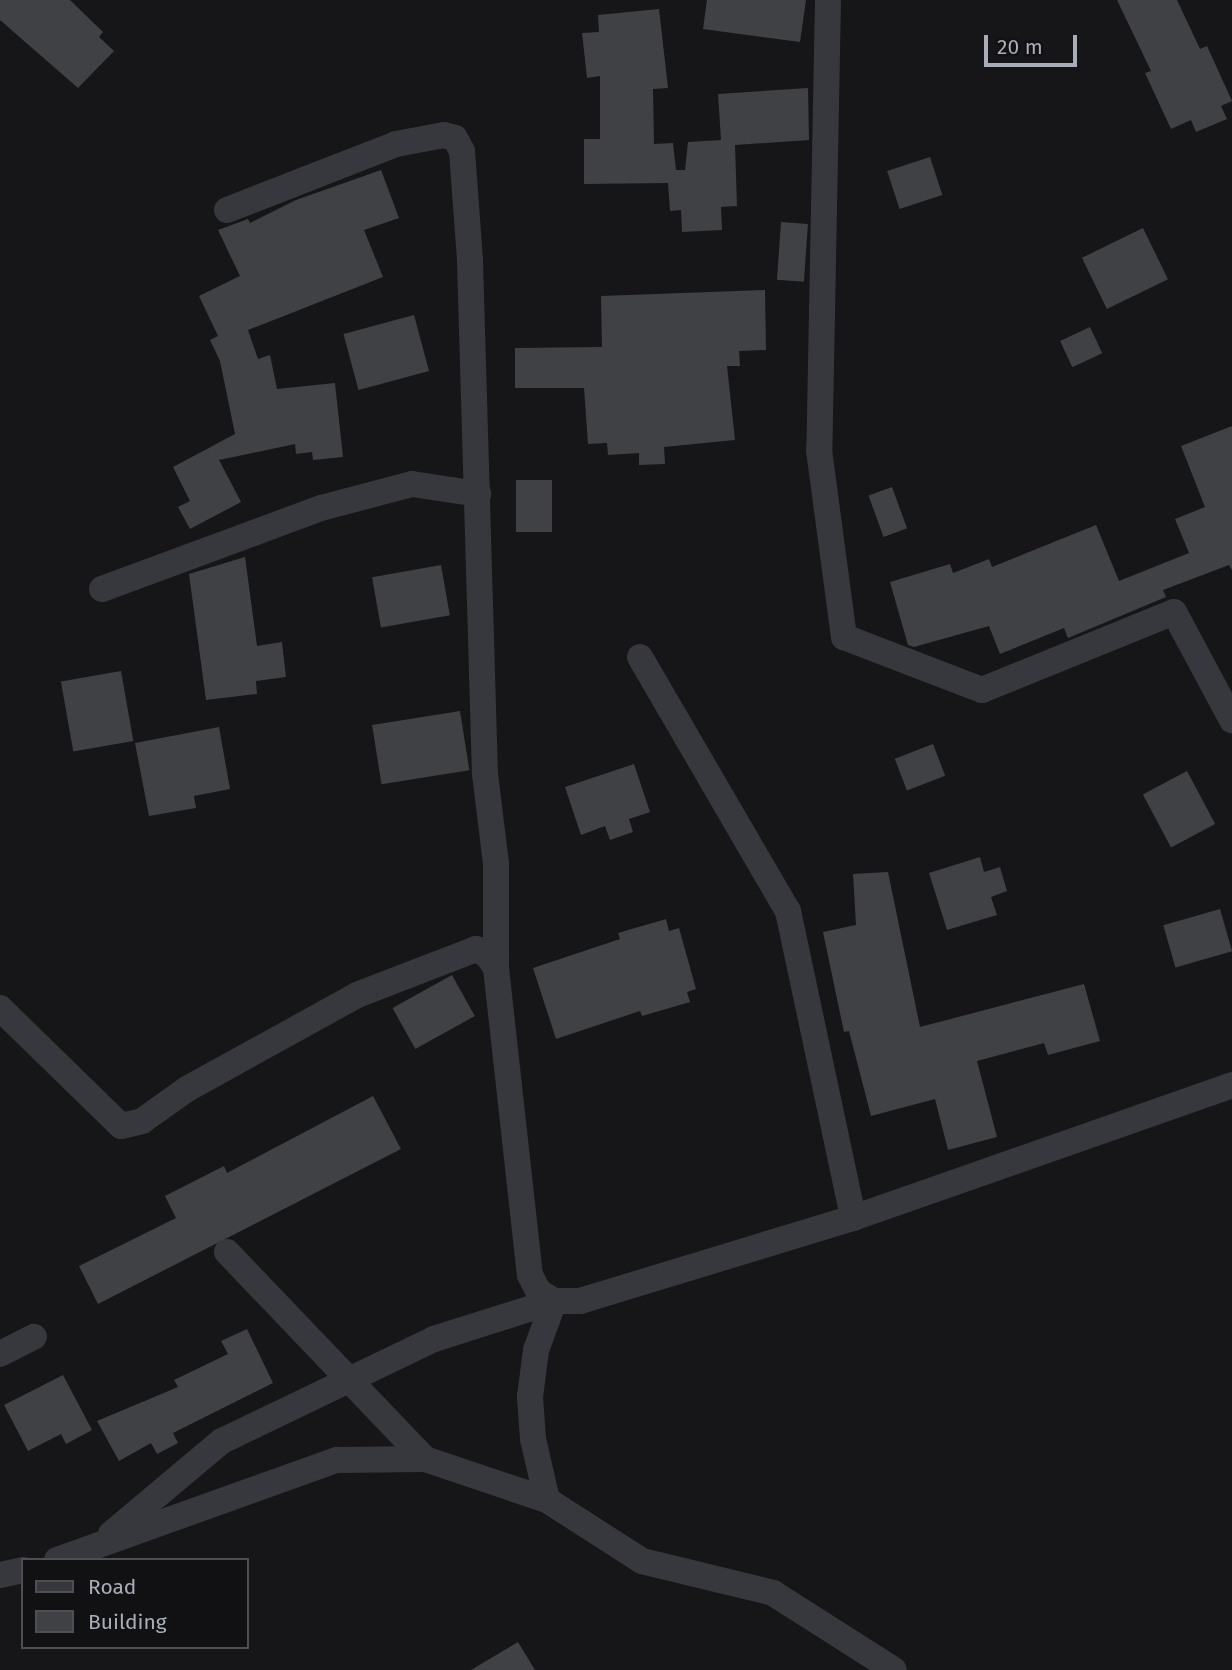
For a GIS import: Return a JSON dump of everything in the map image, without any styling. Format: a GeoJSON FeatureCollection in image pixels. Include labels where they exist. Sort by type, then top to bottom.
{"type":"FeatureCollection","features":[{"type":"Feature","properties":{"kind":"street"},"geometry":{"type":"LineString","coordinates":[[828,0],[819,450],[844,637],[982,690],[1174,612],[1232,720]]}},
{"type":"Feature","properties":{"kind":"street"},"geometry":{"type":"LineString","coordinates":[[227,211],[396,144],[444,135],[455,138],[462,151],[470,261],[485,774],[496,864],[496,968],[530,1275],[538,1291],[554,1301]]}},
{"type":"Feature","properties":{"kind":"street"},"geometry":{"type":"LineString","coordinates":[[102,589],[308,512],[412,484],[478,494]]}},
{"type":"Feature","properties":{"kind":"street"},"geometry":{"type":"LineString","coordinates":[[640,657],[788,911],[853,1218]]}},
{"type":"Feature","properties":{"kind":"street"},"geometry":{"type":"LineString","coordinates":[[0,1008],[121,1126],[142,1121],[187,1089],[368,990],[476,949],[487,955],[496,968]]}},
{"type":"Feature","properties":{"kind":"street"},"geometry":{"type":"LineString","coordinates":[[96,1547],[222,1441],[433,1339],[554,1301],[580,1301],[853,1218],[1232,1085]]}},
{"type":"Feature","properties":{"kind":"street"},"geometry":{"type":"LineString","coordinates":[[227,1252],[350,1377],[425,1459]]}},
{"type":"Feature","properties":{"kind":"street"},"geometry":{"type":"LineString","coordinates":[[547,1500],[533,1439],[530,1397],[536,1350],[554,1301]]}},
{"type":"Feature","properties":{"kind":"street"},"geometry":{"type":"LineString","coordinates":[[0,1354],[34,1337]]}},
{"type":"Feature","properties":{"kind":"street"},"geometry":{"type":"LineString","coordinates":[[63,1558],[337,1460],[425,1459],[547,1500],[642,1561],[773,1592],[894,1670]]}},
{"type":"Feature","properties":{"kind":"street"},"geometry":{"type":"LineString","coordinates":[[0,1575],[21,1570]]}},
{"type":"Feature","properties":{"kind":"building"},"geometry":{"type":"Polygon","coordinates":[[[0,0],[70,0],[103,32],[99,37],[114,51],[78,88],[0,20],[0,0]]]}},
{"type":"Feature","properties":{"kind":"building"},"geometry":{"type":"Polygon","coordinates":[[[707,0],[806,0],[800,42],[703,29],[707,0]]]}},
{"type":"Feature","properties":{"kind":"building"},"geometry":{"type":"Polygon","coordinates":[[[1117,0],[1177,0],[1200,49],[1207,46],[1232,101],[1221,106],[1227,119],[1196,132],[1191,120],[1171,129],[1145,73],[1151,71],[1117,0]]]}},
{"type":"Feature","properties":{"kind":"building"},"geometry":{"type":"Polygon","coordinates":[[[659,9],[668,88],[653,89],[654,144],[673,143],[676,170],[685,170],[688,142],[721,140],[718,94],[808,88],[809,140],[735,145],[737,206],[721,207],[722,230],[682,232],[681,210],[670,211],[668,183],[584,184],[584,139],[600,139],[600,76],[587,78],[582,33],[599,32],[598,15],[659,9]]]}},
{"type":"Feature","properties":{"kind":"building"},"geometry":{"type":"Polygon","coordinates":[[[930,157],[942,195],[900,209],[887,171],[930,157]]]}},
{"type":"Feature","properties":{"kind":"building"},"geometry":{"type":"Polygon","coordinates":[[[381,170],[399,218],[364,230],[383,277],[248,330],[258,359],[270,355],[277,389],[335,383],[343,457],[313,460],[312,452],[296,454],[295,444],[219,460],[241,502],[190,529],[178,507],[190,501],[173,467],[235,434],[220,361],[210,340],[218,336],[199,296],[240,276],[218,230],[248,219],[250,223],[296,200],[381,170]]]}},
{"type":"Feature","properties":{"kind":"building"},"geometry":{"type":"Polygon","coordinates":[[[781,222],[808,224],[804,282],[777,280],[781,222]]]}},
{"type":"Feature","properties":{"kind":"building"},"geometry":{"type":"Polygon","coordinates":[[[1143,228],[1168,279],[1107,309],[1082,258],[1143,228]]]}},
{"type":"Feature","properties":{"kind":"building"},"geometry":{"type":"Polygon","coordinates":[[[765,290],[766,350],[739,351],[740,366],[727,366],[735,440],[664,447],[665,464],[639,465],[639,453],[608,455],[607,443],[588,444],[584,388],[515,388],[515,348],[602,347],[601,296],[765,290]]]}},
{"type":"Feature","properties":{"kind":"building"},"geometry":{"type":"Polygon","coordinates":[[[414,315],[429,371],[358,390],[343,334],[414,315]]]}},
{"type":"Feature","properties":{"kind":"building"},"geometry":{"type":"Polygon","coordinates":[[[1090,327],[1102,353],[1072,367],[1060,341],[1090,327]]]}},
{"type":"Feature","properties":{"kind":"building"},"geometry":{"type":"Polygon","coordinates":[[[1232,426],[1232,570],[1229,565],[1163,590],[1166,597],[1068,638],[1064,628],[1000,654],[989,626],[914,647],[908,645],[890,582],[950,564],[953,573],[989,559],[992,567],[1096,525],[1119,581],[1189,553],[1175,519],[1205,507],[1181,446],[1232,426]]]}},
{"type":"Feature","properties":{"kind":"building"},"geometry":{"type":"Polygon","coordinates":[[[516,480],[552,480],[552,532],[516,532],[516,480]]]}},
{"type":"Feature","properties":{"kind":"building"},"geometry":{"type":"Polygon","coordinates":[[[892,487],[907,528],[884,537],[869,496],[892,487]]]}},
{"type":"Feature","properties":{"kind":"building"},"geometry":{"type":"Polygon","coordinates":[[[245,557],[257,646],[282,642],[286,677],[256,681],[257,694],[206,700],[189,574],[245,557]]]}},
{"type":"Feature","properties":{"kind":"building"},"geometry":{"type":"Polygon","coordinates":[[[441,565],[450,615],[381,627],[372,577],[441,565]]]}},
{"type":"Feature","properties":{"kind":"building"},"geometry":{"type":"Polygon","coordinates":[[[121,671],[133,741],[73,752],[61,682],[121,671]]]}},
{"type":"Feature","properties":{"kind":"building"},"geometry":{"type":"Polygon","coordinates":[[[460,711],[469,770],[381,784],[372,725],[460,711]]]}},
{"type":"Feature","properties":{"kind":"building"},"geometry":{"type":"Polygon","coordinates":[[[219,727],[230,789],[194,796],[196,808],[149,816],[135,743],[219,727]]]}},
{"type":"Feature","properties":{"kind":"building"},"geometry":{"type":"Polygon","coordinates":[[[933,744],[945,776],[907,790],[895,759],[933,744]]]}},
{"type":"Feature","properties":{"kind":"building"},"geometry":{"type":"Polygon","coordinates":[[[634,764],[650,812],[629,819],[633,832],[610,840],[605,826],[581,835],[565,787],[634,764]]]}},
{"type":"Feature","properties":{"kind":"building"},"geometry":{"type":"Polygon","coordinates":[[[1187,771],[1215,824],[1171,847],[1143,794],[1187,771]]]}},
{"type":"Feature","properties":{"kind":"building"},"geometry":{"type":"Polygon","coordinates":[[[980,857],[984,872],[1000,867],[1007,891],[991,897],[997,915],[947,930],[929,873],[980,857]]]}},
{"type":"Feature","properties":{"kind":"building"},"geometry":{"type":"Polygon","coordinates":[[[888,872],[920,1027],[1084,984],[1100,1041],[1048,1055],[1044,1043],[977,1061],[997,1137],[948,1150],[935,1099],[871,1116],[849,1031],[844,1032],[823,932],[856,925],[853,874],[888,872]]]}},
{"type":"Feature","properties":{"kind":"building"},"geometry":{"type":"Polygon","coordinates":[[[1220,909],[1232,951],[1175,968],[1163,925],[1220,909]]]}},
{"type":"Feature","properties":{"kind":"building"},"geometry":{"type":"Polygon","coordinates":[[[666,919],[669,931],[679,928],[696,989],[687,992],[690,1002],[642,1016],[640,1011],[556,1039],[533,968],[620,939],[618,933],[666,919]]]}},
{"type":"Feature","properties":{"kind":"building"},"geometry":{"type":"Polygon","coordinates":[[[452,975],[475,1016],[415,1049],[393,1008],[452,975]]]}},
{"type":"Feature","properties":{"kind":"building"},"geometry":{"type":"Polygon","coordinates":[[[373,1096],[401,1149],[98,1304],[79,1266],[176,1218],[165,1196],[224,1166],[227,1173],[373,1096]]]}},
{"type":"Feature","properties":{"kind":"building"},"geometry":{"type":"Polygon","coordinates":[[[247,1329],[273,1383],[173,1433],[178,1443],[157,1454],[151,1443],[119,1461],[97,1421],[178,1387],[174,1380],[228,1354],[221,1341],[247,1329]]]}},
{"type":"Feature","properties":{"kind":"building"},"geometry":{"type":"Polygon","coordinates":[[[63,1375],[92,1430],[66,1444],[61,1434],[28,1451],[4,1405],[63,1375]]]}},
{"type":"Feature","properties":{"kind":"building"},"geometry":{"type":"Polygon","coordinates":[[[518,1642],[535,1670],[471,1670],[518,1642]]]}}]}
